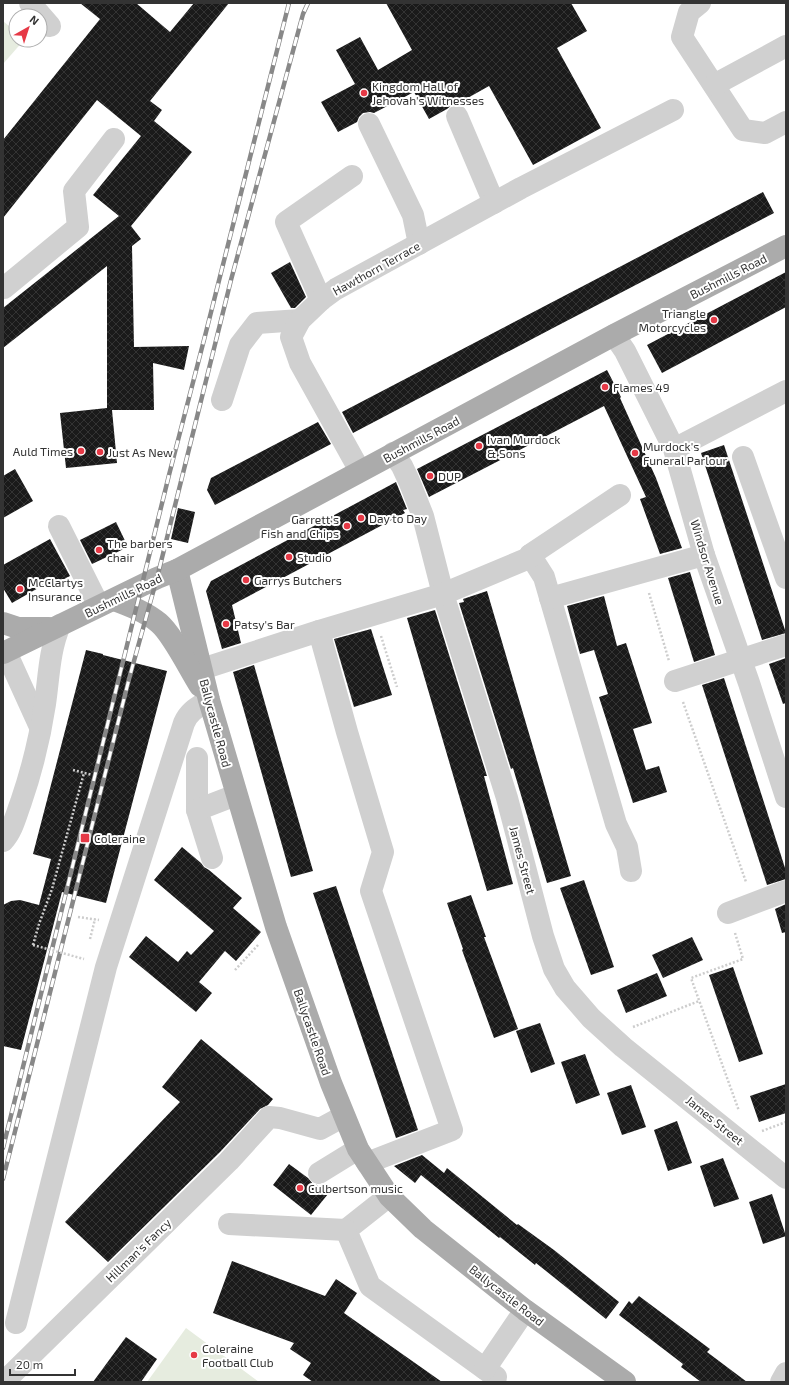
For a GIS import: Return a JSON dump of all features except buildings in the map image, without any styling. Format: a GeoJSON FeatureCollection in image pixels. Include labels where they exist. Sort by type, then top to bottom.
{"type":"FeatureCollection","features":[{"type":"Feature","properties":{"kind":"main road","name":"Bushmills Road"},"geometry":{"type":"LineString","coordinates":[[4,649],[57,627],[157,578],[177,570],[614,335],[786,246]]}},
{"type":"Feature","properties":{"kind":"main road","name":"Ballycastle Road"},"geometry":{"type":"LineString","coordinates":[[177,570],[209,700],[236,796],[276,927],[331,1083],[344,1116],[363,1156],[389,1196],[423,1229],[525,1310],[625,1382]]}},
{"type":"Feature","properties":{"kind":"main road"},"geometry":{"type":"LineString","coordinates":[[107,603],[136,609],[159,623],[171,638],[209,700]]}},
{"type":"Feature","properties":{"kind":"main road","name":"Bushmills Road"},"geometry":{"type":"LineString","coordinates":[[3,623],[18,628],[57,627]]}},
{"type":"Feature","properties":{"kind":"street"},"geometry":{"type":"LineString","coordinates":[[30,3],[50,26]]}},
{"type":"Feature","properties":{"kind":"street"},"geometry":{"type":"LineString","coordinates":[[700,3],[689,12],[682,37],[743,130],[765,133],[786,122]]}},
{"type":"Feature","properties":{"kind":"street"},"geometry":{"type":"LineString","coordinates":[[714,85],[786,46]]}},
{"type":"Feature","properties":{"kind":"street","name":"Hawthorn Terrace"},"geometry":{"type":"LineString","coordinates":[[360,471],[300,364],[291,337],[300,320],[336,289],[521,188],[673,110]]}},
{"type":"Feature","properties":{"kind":"street"},"geometry":{"type":"LineString","coordinates":[[457,116],[494,203]]}},
{"type":"Feature","properties":{"kind":"street"},"geometry":{"type":"LineString","coordinates":[[369,124],[413,215],[419,244]]}},
{"type":"Feature","properties":{"kind":"street"},"geometry":{"type":"LineString","coordinates":[[3,288],[78,227],[74,191],[114,139]]}},
{"type":"Feature","properties":{"kind":"street"},"geometry":{"type":"LineString","coordinates":[[322,300],[286,222],[352,176]]}},
{"type":"Feature","properties":{"kind":"street"},"geometry":{"type":"LineString","coordinates":[[222,400],[240,345],[257,323],[300,320]]}},
{"type":"Feature","properties":{"kind":"street","name":"Windsor Avenue"},"geometry":{"type":"LineString","coordinates":[[614,335],[625,351],[674,449],[704,555],[749,683],[786,797]]}},
{"type":"Feature","properties":{"kind":"street"},"geometry":{"type":"LineString","coordinates":[[674,449],[786,391]]}},
{"type":"Feature","properties":{"kind":"street","name":"James Street"},"geometry":{"type":"LineString","coordinates":[[393,454],[410,480],[423,516],[442,594],[506,798],[541,928],[554,969],[565,988],[586,1012],[611,1036],[786,1178]]}},
{"type":"Feature","properties":{"kind":"street"},"geometry":{"type":"LineString","coordinates":[[743,457],[786,578]]}},
{"type":"Feature","properties":{"kind":"street"},"geometry":{"type":"LineString","coordinates":[[202,669],[319,631],[442,594],[529,558],[530,555],[620,495]]}},
{"type":"Feature","properties":{"kind":"street"},"geometry":{"type":"LineString","coordinates":[[59,526],[107,603]]}},
{"type":"Feature","properties":{"kind":"street"},"geometry":{"type":"LineString","coordinates":[[530,555],[544,578],[616,824],[627,847],[630,872]]}},
{"type":"Feature","properties":{"kind":"street"},"geometry":{"type":"LineString","coordinates":[[550,598],[704,555]]}},
{"type":"Feature","properties":{"kind":"street"},"geometry":{"type":"LineString","coordinates":[[3,841],[14,820],[31,772],[57,627]]}},
{"type":"Feature","properties":{"kind":"street"},"geometry":{"type":"LineString","coordinates":[[319,631],[383,852],[371,891],[452,1130],[363,1156],[319,1173]]}},
{"type":"Feature","properties":{"kind":"street"},"geometry":{"type":"LineString","coordinates":[[675,681],[786,645]]}},
{"type":"Feature","properties":{"kind":"street"},"geometry":{"type":"LineString","coordinates":[[4,649],[40,727]]}},
{"type":"Feature","properties":{"kind":"street"},"geometry":{"type":"LineString","coordinates":[[16,1323],[106,967],[187,715],[209,700]]}},
{"type":"Feature","properties":{"kind":"street"},"geometry":{"type":"LineString","coordinates":[[197,758],[197,810],[212,858]]}},
{"type":"Feature","properties":{"kind":"street"},"geometry":{"type":"LineString","coordinates":[[197,810],[236,796]]}},
{"type":"Feature","properties":{"kind":"street"},"geometry":{"type":"LineString","coordinates":[[728,913],[786,891]]}},
{"type":"Feature","properties":{"kind":"street","name":"Hillman's Fancy"},"geometry":{"type":"LineString","coordinates":[[6,1382],[12,1374],[229,1161],[269,1117],[320,1129],[344,1116]]}},
{"type":"Feature","properties":{"kind":"street"},"geometry":{"type":"LineString","coordinates":[[229,1224],[346,1230],[389,1196]]}},
{"type":"Feature","properties":{"kind":"street"},"geometry":{"type":"LineString","coordinates":[[346,1230],[370,1286],[490,1373],[525,1310]]}},
{"type":"Feature","properties":{"kind":"street"},"geometry":{"type":"LineString","coordinates":[[781,1382],[786,1373]]}},
{"type":"Feature","properties":{"kind":"path"},"geometry":{"type":"LineString","coordinates":[[643,572],[675,681],[753,904]]}},
{"type":"Feature","properties":{"kind":"path"},"geometry":{"type":"LineString","coordinates":[[374,614],[397,686]]}},
{"type":"Feature","properties":{"kind":"path"},"geometry":{"type":"LineString","coordinates":[[73,770],[92,775]]}},
{"type":"Feature","properties":{"kind":"path"},"geometry":{"type":"LineString","coordinates":[[84,773],[52,889],[33,945],[84,959]]}},
{"type":"Feature","properties":{"kind":"path"},"geometry":{"type":"LineString","coordinates":[[728,913],[743,959],[691,978],[740,1114]]}},
{"type":"Feature","properties":{"kind":"path"},"geometry":{"type":"LineString","coordinates":[[89,942],[95,919]]}},
{"type":"Feature","properties":{"kind":"path"},"geometry":{"type":"LineString","coordinates":[[235,970],[276,927]]}},
{"type":"Feature","properties":{"kind":"path"},"geometry":{"type":"LineString","coordinates":[[611,1036],[699,1001]]}},
{"type":"Feature","properties":{"kind":"shaded area"},"geometry":{"type":"Polygon","coordinates":[[[3,21],[8,25],[8,48],[17,48],[3,64],[3,21]]]}},
{"type":"Feature","properties":{"kind":"shaded area","name":"Coleraine Football Club"},"geometry":{"type":"Polygon","coordinates":[[[186,1328],[259,1382],[147,1382],[186,1328]]]}},
{"type":"Feature","properties":{"kind":"railway"},"geometry":{"type":"LineString","coordinates":[[3,1148],[169,475],[289,3]]}},
{"type":"Feature","properties":{"kind":"railway"},"geometry":{"type":"LineString","coordinates":[[3,1179],[129,679],[157,578],[231,280],[303,14],[308,3]]}},
{"type":"Feature","properties":{"kind":"place","name":"Kingdom Hall of Jehovah's Witnesses"},"geometry":{"type":"Point","coordinates":[364,93]}},
{"type":"Feature","properties":{"kind":"place","name":"Triangle Motorcycles"},"geometry":{"type":"Point","coordinates":[714,320]}},
{"type":"Feature","properties":{"kind":"place","name":"Flames 49"},"geometry":{"type":"Point","coordinates":[605,387]}},
{"type":"Feature","properties":{"kind":"place","name":"Ivan Murdock & Sons"},"geometry":{"type":"Point","coordinates":[479,446]}},
{"type":"Feature","properties":{"kind":"place","name":"Auld Times"},"geometry":{"type":"Point","coordinates":[81,451]}},
{"type":"Feature","properties":{"kind":"place","name":"Just As New"},"geometry":{"type":"Point","coordinates":[100,452]}},
{"type":"Feature","properties":{"kind":"place","name":"Murdock's Funeral Parlour"},"geometry":{"type":"Point","coordinates":[635,453]}},
{"type":"Feature","properties":{"kind":"place","name":"DUP"},"geometry":{"type":"Point","coordinates":[430,476]}},
{"type":"Feature","properties":{"kind":"place","name":"Day to Day"},"geometry":{"type":"Point","coordinates":[361,518]}},
{"type":"Feature","properties":{"kind":"place","name":"Garrett's Fish and Chips"},"geometry":{"type":"Point","coordinates":[347,526]}},
{"type":"Feature","properties":{"kind":"place","name":"The barbers chair"},"geometry":{"type":"Point","coordinates":[99,550]}},
{"type":"Feature","properties":{"kind":"place","name":"Studio"},"geometry":{"type":"Point","coordinates":[289,557]}},
{"type":"Feature","properties":{"kind":"place","name":"Garrys Butchers"},"geometry":{"type":"Point","coordinates":[246,580]}},
{"type":"Feature","properties":{"kind":"place","name":"McClartys Insurance"},"geometry":{"type":"Point","coordinates":[20,589]}},
{"type":"Feature","properties":{"kind":"place","name":"Patsy's Bar"},"geometry":{"type":"Point","coordinates":[226,624]}},
{"type":"Feature","properties":{"kind":"place","name":"Coleraine"},"geometry":{"type":"Point","coordinates":[85,838]}},
{"type":"Feature","properties":{"kind":"place","name":"Culbertson music"},"geometry":{"type":"Point","coordinates":[300,1188]}},
{"type":"Feature","properties":{"kind":"place","name":"Coleraine Football Club"},"geometry":{"type":"Point","coordinates":[194,1355]}}]}
